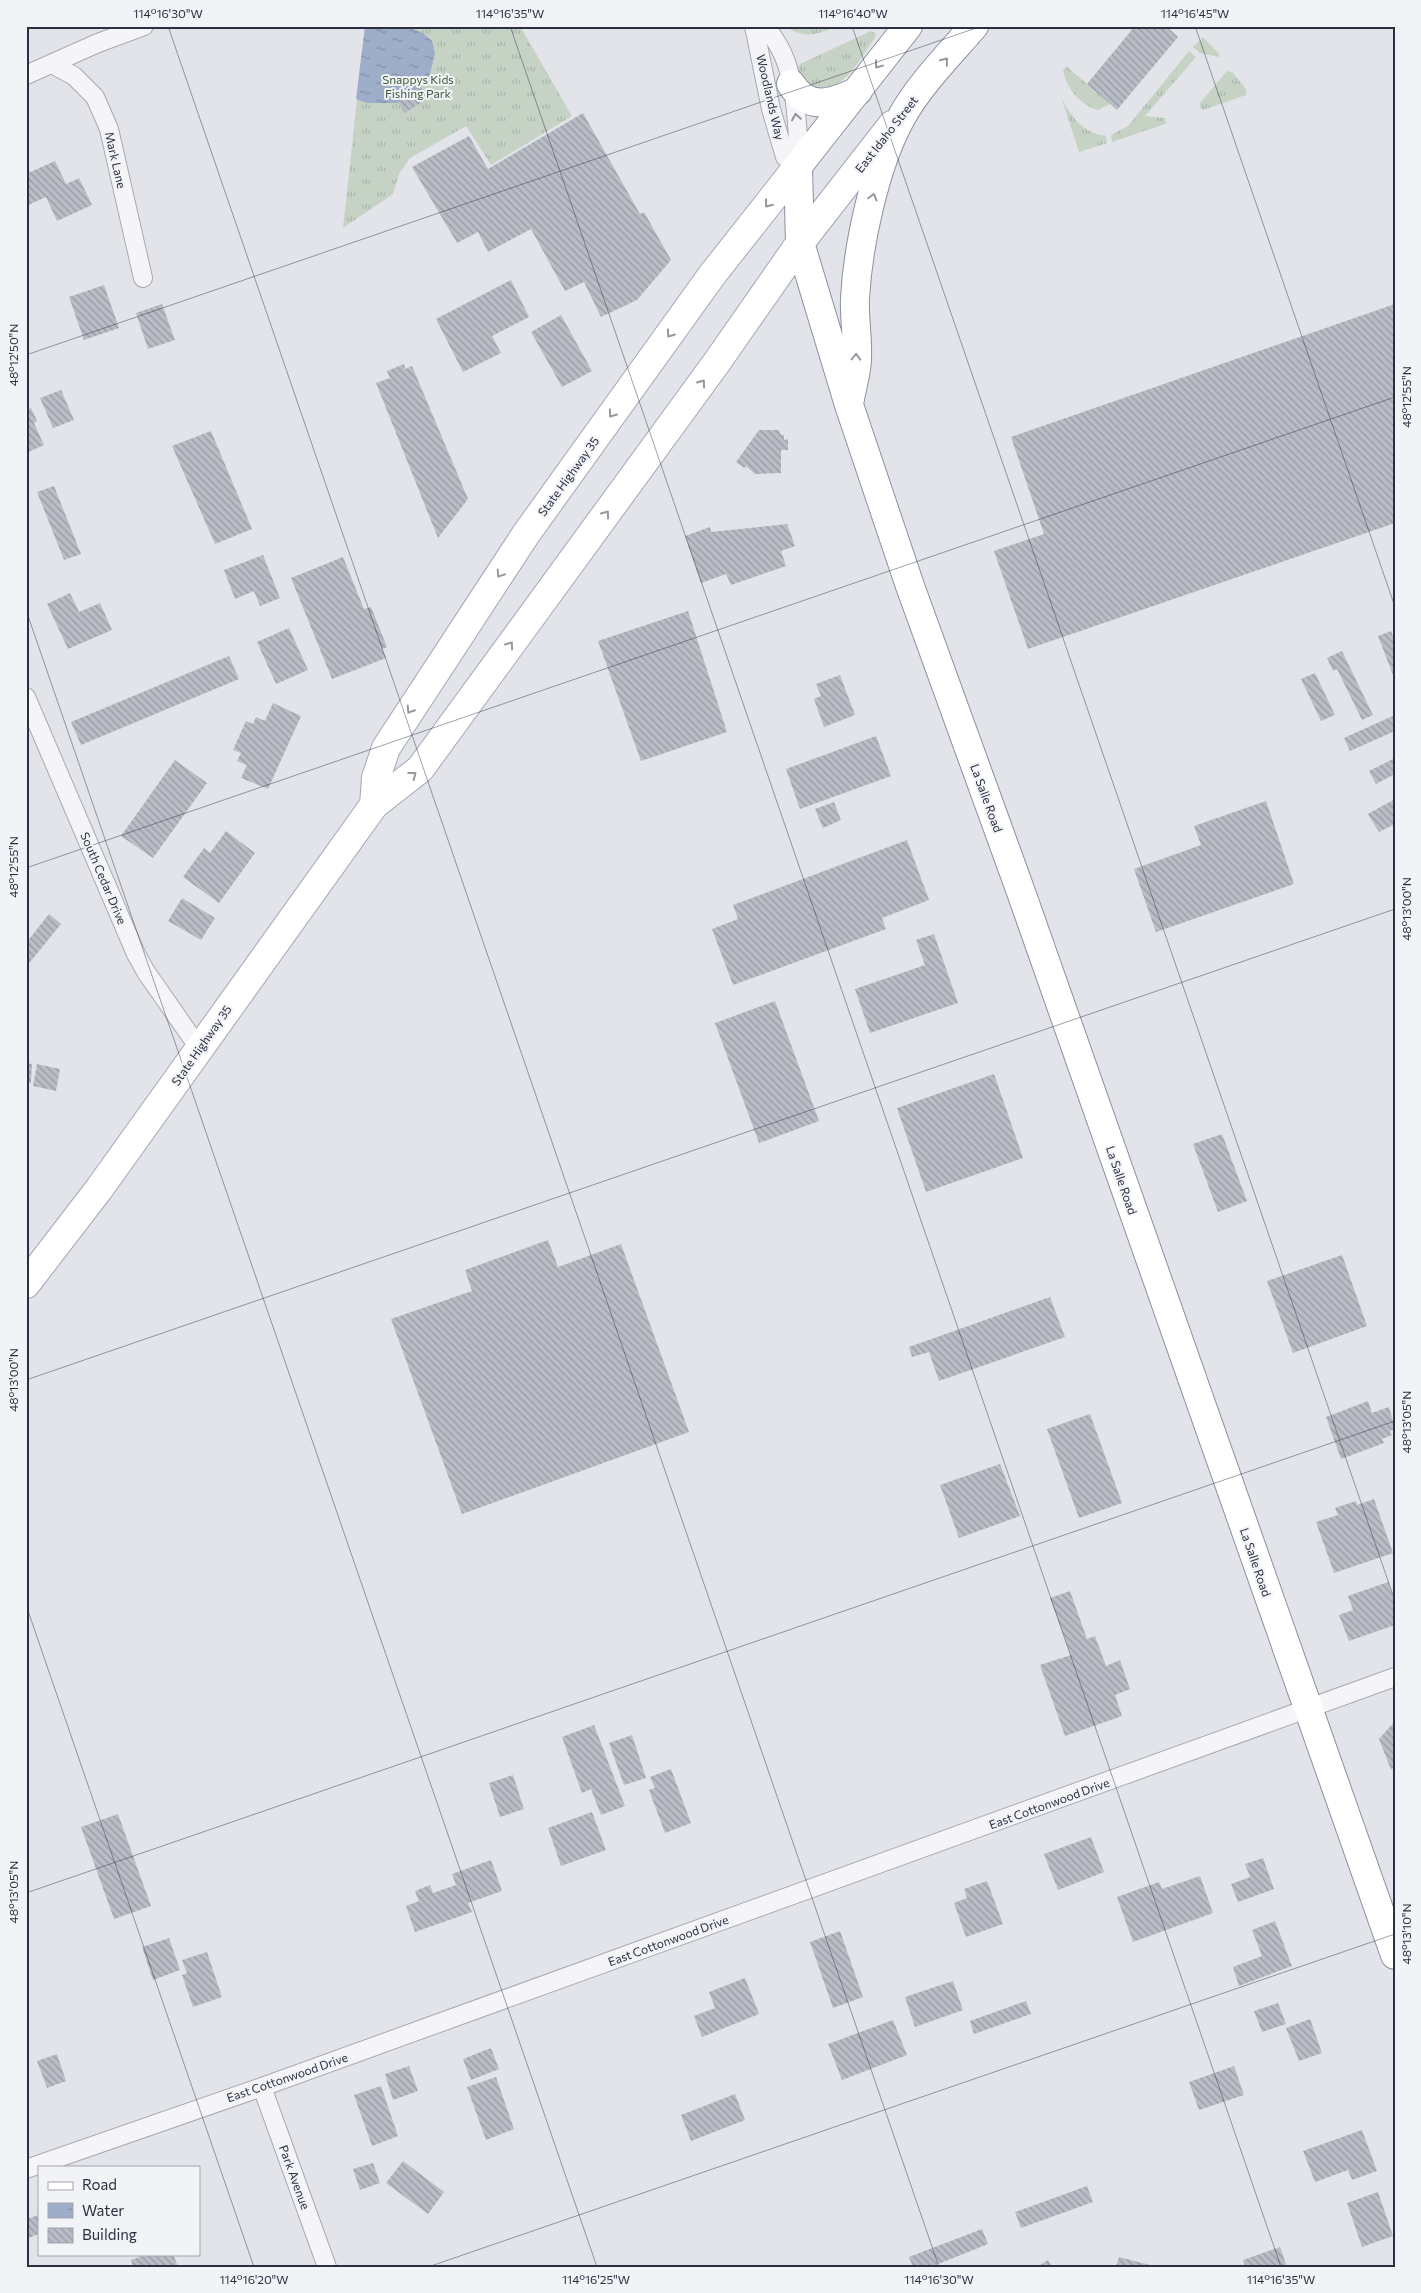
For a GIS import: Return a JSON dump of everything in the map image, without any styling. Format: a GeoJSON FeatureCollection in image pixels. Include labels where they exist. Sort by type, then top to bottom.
{"type":"FeatureCollection","features":[{"type":"Feature","properties":{"kind":"main road"},"geometry":{"type":"LineString","coordinates":[[798,166],[908,26]]}},
{"type":"Feature","properties":{"kind":"main road","name":"East Idaho Street"},"geometry":{"type":"LineString","coordinates":[[800,242],[974,26]]}},
{"type":"Feature","properties":{"kind":"main road"},"geometry":{"type":"LineString","coordinates":[[791,84],[797,94],[808,102],[828,102],[858,91]]}},
{"type":"Feature","properties":{"kind":"main road"},"geometry":{"type":"LineString","coordinates":[[849,405],[857,359],[855,298],[863,236],[890,143],[900,119],[916,97]]}},
{"type":"Feature","properties":{"kind":"main road","name":"La Salle Road"},"geometry":{"type":"LineString","coordinates":[[798,166],[800,242],[849,405],[910,586],[1014,874],[1395,1955]]}},
{"type":"Feature","properties":{"kind":"main road","name":"State Highway 35"},"geometry":{"type":"LineString","coordinates":[[374,804],[376,778],[386,748],[526,534],[712,275],[798,166]]}},
{"type":"Feature","properties":{"kind":"main road","name":"State Highway 35"},"geometry":{"type":"LineString","coordinates":[[26,1284],[99,1189],[374,804],[420,769],[717,362],[800,242]]}},
{"type":"Feature","properties":{"kind":"street"},"geometry":{"type":"LineString","coordinates":[[26,75],[144,26]]}},
{"type":"Feature","properties":{"kind":"street","name":"Woodlands Way"},"geometry":{"type":"LineString","coordinates":[[754,26],[771,109],[785,157],[798,166]]}},
{"type":"Feature","properties":{"kind":"street","name":"Woodlands Way"},"geometry":{"type":"LineString","coordinates":[[766,26],[784,57],[791,84],[799,137],[798,166]]}},
{"type":"Feature","properties":{"kind":"street","name":"Mark Lane"},"geometry":{"type":"LineString","coordinates":[[52,64],[74,76],[95,97],[109,129],[143,278]]}},
{"type":"Feature","properties":{"kind":"street","name":"South Cedar Drive"},"geometry":{"type":"LineString","coordinates":[[26,697],[136,954],[146,972],[199,1048]]}},
{"type":"Feature","properties":{"kind":"street","name":"East Cottonwood Drive"},"geometry":{"type":"LineString","coordinates":[[26,2169],[262,2087],[1193,1752],[1395,1676]]}},
{"type":"Feature","properties":{"kind":"street","name":"Park Avenue"},"geometry":{"type":"LineString","coordinates":[[262,2087],[327,2267]]}},
{"type":"Feature","properties":{"kind":"green space","name":"Snappys Kids Fishing Park"},"geometry":{"type":"Polygon","coordinates":[[[365,26],[520,26],[572,116],[491,165],[466,126],[410,158],[399,174],[393,194],[343,228],[365,26]]]}},
{"type":"Feature","properties":{"kind":"green space"},"geometry":{"type":"Polygon","coordinates":[[[786,26],[837,26],[818,33],[805,34],[798,33],[786,26]]]}},
{"type":"Feature","properties":{"kind":"green space"},"geometry":{"type":"Polygon","coordinates":[[[871,31],[876,34],[875,38],[857,65],[843,80],[835,85],[814,89],[796,72],[800,64],[871,31]]]}},
{"type":"Feature","properties":{"kind":"green space"},"geometry":{"type":"Polygon","coordinates":[[[1203,37],[1219,54],[1219,57],[1200,53],[1193,47],[1203,37]]]}},
{"type":"Feature","properties":{"kind":"green space"},"geometry":{"type":"Polygon","coordinates":[[[1189,51],[1196,57],[1145,116],[1165,118],[1164,121],[1168,123],[1112,142],[1111,135],[1128,126],[1189,51]]]}},
{"type":"Feature","properties":{"kind":"green space"},"geometry":{"type":"Polygon","coordinates":[[[1066,66],[1110,104],[1098,110],[1091,108],[1080,100],[1071,90],[1065,78],[1063,71],[1066,66]]]}},
{"type":"Feature","properties":{"kind":"green space"},"geometry":{"type":"Polygon","coordinates":[[[1227,71],[1232,72],[1246,89],[1246,95],[1203,110],[1200,108],[1200,103],[1227,71]]]}},
{"type":"Feature","properties":{"kind":"green space"},"geometry":{"type":"Polygon","coordinates":[[[1061,97],[1069,111],[1084,128],[1106,136],[1107,143],[1079,152],[1061,97]]]}},
{"type":"Feature","properties":{"kind":"water"},"geometry":{"type":"Polygon","coordinates":[[[365,26],[406,26],[423,33],[432,41],[435,53],[429,78],[421,87],[398,103],[367,103],[356,99],[365,26]]]}},
{"type":"Feature","properties":{"kind":"building"},"geometry":{"type":"Polygon","coordinates":[[[1135,26],[1166,26],[1178,37],[1117,110],[1087,84],[1135,26]]]}},
{"type":"Feature","properties":{"kind":"building"},"geometry":{"type":"Polygon","coordinates":[[[421,87],[430,97],[405,113],[398,103],[421,87]]]}},
{"type":"Feature","properties":{"kind":"building"},"geometry":{"type":"Polygon","coordinates":[[[583,113],[640,214],[644,212],[671,260],[637,300],[601,317],[584,282],[565,291],[531,229],[488,252],[478,232],[457,243],[412,167],[469,136],[488,169],[583,113]]]}},
{"type":"Feature","properties":{"kind":"building"},"geometry":{"type":"Polygon","coordinates":[[[55,161],[66,184],[79,178],[92,205],[57,221],[46,197],[26,206],[26,174],[55,161]]]}},
{"type":"Feature","properties":{"kind":"building"},"geometry":{"type":"Polygon","coordinates":[[[511,280],[529,317],[492,336],[501,353],[463,372],[436,319],[511,280]]]}},
{"type":"Feature","properties":{"kind":"building"},"geometry":{"type":"Polygon","coordinates":[[[104,285],[119,328],[84,340],[69,297],[104,285]]]}},
{"type":"Feature","properties":{"kind":"building"},"geometry":{"type":"Polygon","coordinates":[[[162,304],[175,340],[148,349],[136,313],[162,304]]]}},
{"type":"Feature","properties":{"kind":"building"},"geometry":{"type":"Polygon","coordinates":[[[1395,304],[1395,523],[1028,649],[994,551],[1044,534],[1011,437],[1395,304]]]}},
{"type":"Feature","properties":{"kind":"building"},"geometry":{"type":"Polygon","coordinates":[[[561,315],[592,371],[562,387],[531,332],[561,315]]]}},
{"type":"Feature","properties":{"kind":"building"},"geometry":{"type":"Polygon","coordinates":[[[404,364],[405,369],[412,366],[468,499],[438,538],[376,383],[390,378],[387,371],[404,364]]]}},
{"type":"Feature","properties":{"kind":"building"},"geometry":{"type":"Polygon","coordinates":[[[61,390],[74,420],[53,428],[40,398],[61,390]]]}},
{"type":"Feature","properties":{"kind":"building"},"geometry":{"type":"Polygon","coordinates":[[[31,408],[37,421],[34,423],[44,445],[26,453],[26,410],[31,408]]]}},
{"type":"Feature","properties":{"kind":"building"},"geometry":{"type":"Polygon","coordinates":[[[759,430],[779,430],[781,435],[784,435],[784,440],[788,439],[788,450],[781,450],[781,473],[755,474],[746,466],[744,468],[736,462],[759,430]]]}},
{"type":"Feature","properties":{"kind":"building"},"geometry":{"type":"Polygon","coordinates":[[[211,431],[252,529],[215,544],[172,446],[211,431]]]}},
{"type":"Feature","properties":{"kind":"building"},"geometry":{"type":"Polygon","coordinates":[[[54,486],[81,554],[64,560],[37,492],[54,486]]]}},
{"type":"Feature","properties":{"kind":"building"},"geometry":{"type":"Polygon","coordinates":[[[787,524],[795,546],[781,551],[786,566],[731,585],[726,574],[701,583],[685,536],[710,527],[711,532],[787,524]]]}},
{"type":"Feature","properties":{"kind":"building"},"geometry":{"type":"Polygon","coordinates":[[[263,555],[280,598],[260,606],[254,591],[235,599],[224,570],[263,555]]]}},
{"type":"Feature","properties":{"kind":"building"},"geometry":{"type":"Polygon","coordinates":[[[343,557],[364,609],[371,607],[387,647],[382,649],[386,658],[332,679],[291,578],[343,557]]]}},
{"type":"Feature","properties":{"kind":"building"},"geometry":{"type":"Polygon","coordinates":[[[70,593],[79,612],[100,603],[112,630],[68,649],[47,604],[70,593]]]}},
{"type":"Feature","properties":{"kind":"building"},"geometry":{"type":"Polygon","coordinates":[[[688,611],[727,732],[641,761],[598,641],[688,611]]]}},
{"type":"Feature","properties":{"kind":"building"},"geometry":{"type":"Polygon","coordinates":[[[289,628],[308,670],[276,684],[257,642],[289,628]]]}},
{"type":"Feature","properties":{"kind":"building"},"geometry":{"type":"Polygon","coordinates":[[[1391,631],[1395,642],[1395,680],[1378,636],[1391,631]]]}},
{"type":"Feature","properties":{"kind":"building"},"geometry":{"type":"Polygon","coordinates":[[[1342,651],[1373,715],[1362,720],[1337,669],[1333,671],[1327,658],[1342,651]]]}},
{"type":"Feature","properties":{"kind":"building"},"geometry":{"type":"Polygon","coordinates":[[[229,656],[239,679],[81,745],[71,722],[229,656]]]}},
{"type":"Feature","properties":{"kind":"building"},"geometry":{"type":"Polygon","coordinates":[[[1315,673],[1335,715],[1321,721],[1301,679],[1315,673]]]}},
{"type":"Feature","properties":{"kind":"building"},"geometry":{"type":"Polygon","coordinates":[[[840,675],[855,715],[824,727],[814,699],[821,696],[816,684],[840,675]]]}},
{"type":"Feature","properties":{"kind":"building"},"geometry":{"type":"Polygon","coordinates":[[[273,703],[301,716],[268,789],[241,778],[247,765],[237,761],[241,753],[233,750],[246,721],[253,724],[256,717],[265,721],[273,703]]]}},
{"type":"Feature","properties":{"kind":"building"},"geometry":{"type":"Polygon","coordinates":[[[1395,715],[1395,731],[1350,751],[1344,738],[1395,715]]]}},
{"type":"Feature","properties":{"kind":"building"},"geometry":{"type":"Polygon","coordinates":[[[876,736],[891,776],[800,809],[786,769],[876,736]]]}},
{"type":"Feature","properties":{"kind":"building"},"geometry":{"type":"Polygon","coordinates":[[[1395,758],[1395,774],[1376,784],[1369,771],[1395,758]]]}},
{"type":"Feature","properties":{"kind":"building"},"geometry":{"type":"Polygon","coordinates":[[[175,760],[207,783],[153,858],[121,836],[175,760]]]}},
{"type":"Feature","properties":{"kind":"building"},"geometry":{"type":"Polygon","coordinates":[[[1395,799],[1395,824],[1379,832],[1368,814],[1395,799]]]}},
{"type":"Feature","properties":{"kind":"building"},"geometry":{"type":"Polygon","coordinates":[[[1266,801],[1294,884],[1156,932],[1134,869],[1201,845],[1194,826],[1266,801]]]}},
{"type":"Feature","properties":{"kind":"building"},"geometry":{"type":"Polygon","coordinates":[[[834,802],[841,820],[823,828],[815,809],[834,802]]]}},
{"type":"Feature","properties":{"kind":"building"},"geometry":{"type":"Polygon","coordinates":[[[226,831],[255,853],[219,903],[183,877],[204,848],[210,853],[226,831]]]}},
{"type":"Feature","properties":{"kind":"building"},"geometry":{"type":"Polygon","coordinates":[[[907,840],[929,900],[882,918],[886,929],[733,985],[712,929],[738,919],[733,905],[907,840]]]}},
{"type":"Feature","properties":{"kind":"building"},"geometry":{"type":"Polygon","coordinates":[[[182,898],[215,918],[201,940],[168,921],[182,898]]]}},
{"type":"Feature","properties":{"kind":"building"},"geometry":{"type":"Polygon","coordinates":[[[49,914],[61,924],[26,967],[26,943],[49,914]]]}},
{"type":"Feature","properties":{"kind":"building"},"geometry":{"type":"Polygon","coordinates":[[[934,934],[958,1003],[870,1033],[855,989],[925,965],[916,940],[934,934]]]}},
{"type":"Feature","properties":{"kind":"building"},"geometry":{"type":"Polygon","coordinates":[[[775,1001],[819,1121],[759,1143],[715,1023],[775,1001]]]}},
{"type":"Feature","properties":{"kind":"building"},"geometry":{"type":"Polygon","coordinates":[[[26,1063],[32,1064],[31,1083],[26,1082],[26,1063]]]}},
{"type":"Feature","properties":{"kind":"building"},"geometry":{"type":"Polygon","coordinates":[[[37,1064],[60,1069],[56,1091],[33,1086],[37,1064]]]}},
{"type":"Feature","properties":{"kind":"building"},"geometry":{"type":"Polygon","coordinates":[[[994,1074],[1023,1158],[926,1192],[897,1108],[994,1074]]]}},
{"type":"Feature","properties":{"kind":"building"},"geometry":{"type":"Polygon","coordinates":[[[1222,1134],[1247,1201],[1218,1212],[1193,1144],[1222,1134]]]}},
{"type":"Feature","properties":{"kind":"building"},"geometry":{"type":"Polygon","coordinates":[[[548,1240],[558,1267],[621,1244],[689,1432],[462,1514],[391,1319],[472,1291],[465,1270],[548,1240]]]}},
{"type":"Feature","properties":{"kind":"building"},"geometry":{"type":"Polygon","coordinates":[[[1342,1255],[1367,1326],[1293,1353],[1267,1281],[1342,1255]]]}},
{"type":"Feature","properties":{"kind":"building"},"geometry":{"type":"Polygon","coordinates":[[[1050,1297],[1065,1337],[939,1381],[929,1352],[912,1357],[909,1347],[1050,1297]]]}},
{"type":"Feature","properties":{"kind":"building"},"geometry":{"type":"Polygon","coordinates":[[[1368,1401],[1372,1413],[1389,1407],[1395,1429],[1390,1431],[1392,1435],[1382,1439],[1384,1443],[1341,1459],[1326,1417],[1368,1401]]]}},
{"type":"Feature","properties":{"kind":"building"},"geometry":{"type":"Polygon","coordinates":[[[1090,1414],[1122,1503],[1079,1518],[1047,1429],[1090,1414]]]}},
{"type":"Feature","properties":{"kind":"building"},"geometry":{"type":"Polygon","coordinates":[[[1000,1464],[1020,1516],[959,1538],[940,1485],[1000,1464]]]}},
{"type":"Feature","properties":{"kind":"building"},"geometry":{"type":"Polygon","coordinates":[[[1374,1499],[1393,1553],[1334,1573],[1316,1522],[1338,1515],[1335,1508],[1356,1501],[1357,1505],[1374,1499]]]}},
{"type":"Feature","properties":{"kind":"building"},"geometry":{"type":"Polygon","coordinates":[[[1388,1582],[1395,1603],[1395,1625],[1349,1641],[1339,1615],[1353,1610],[1348,1596],[1388,1582]]]}},
{"type":"Feature","properties":{"kind":"building"},"geometry":{"type":"Polygon","coordinates":[[[1070,1591],[1087,1639],[1095,1636],[1106,1666],[1120,1660],[1130,1689],[1115,1695],[1122,1716],[1065,1736],[1040,1665],[1071,1655],[1050,1598],[1070,1591]]]}},
{"type":"Feature","properties":{"kind":"building"},"geometry":{"type":"Polygon","coordinates":[[[1395,1721],[1395,1766],[1391,1770],[1379,1739],[1395,1721]]]}},
{"type":"Feature","properties":{"kind":"building"},"geometry":{"type":"Polygon","coordinates":[[[594,1725],[625,1806],[601,1815],[591,1789],[582,1793],[562,1737],[594,1725]]]}},
{"type":"Feature","properties":{"kind":"building"},"geometry":{"type":"Polygon","coordinates":[[[632,1735],[646,1778],[624,1785],[609,1743],[632,1735]]]}},
{"type":"Feature","properties":{"kind":"building"},"geometry":{"type":"Polygon","coordinates":[[[671,1769],[691,1823],[665,1833],[649,1790],[655,1788],[650,1777],[671,1769]]]}},
{"type":"Feature","properties":{"kind":"building"},"geometry":{"type":"Polygon","coordinates":[[[513,1775],[524,1809],[500,1817],[489,1783],[513,1775]]]}},
{"type":"Feature","properties":{"kind":"building"},"geometry":{"type":"Polygon","coordinates":[[[592,1812],[606,1850],[561,1866],[548,1828],[592,1812]]]}},
{"type":"Feature","properties":{"kind":"building"},"geometry":{"type":"Polygon","coordinates":[[[118,1814],[151,1906],[114,1919],[81,1827],[118,1814]]]}},
{"type":"Feature","properties":{"kind":"building"},"geometry":{"type":"Polygon","coordinates":[[[1091,1837],[1104,1872],[1058,1890],[1044,1854],[1091,1837]]]}},
{"type":"Feature","properties":{"kind":"building"},"geometry":{"type":"Polygon","coordinates":[[[1263,1858],[1274,1889],[1238,1902],[1231,1884],[1250,1877],[1245,1864],[1263,1858]]]}},
{"type":"Feature","properties":{"kind":"building"},"geometry":{"type":"Polygon","coordinates":[[[491,1860],[502,1891],[468,1903],[472,1912],[415,1932],[406,1906],[419,1901],[415,1891],[430,1885],[433,1893],[456,1885],[452,1874],[491,1860]]]}},
{"type":"Feature","properties":{"kind":"building"},"geometry":{"type":"Polygon","coordinates":[[[1200,1876],[1213,1913],[1133,1942],[1117,1897],[1159,1882],[1162,1889],[1200,1876]]]}},
{"type":"Feature","properties":{"kind":"building"},"geometry":{"type":"Polygon","coordinates":[[[987,1881],[1003,1924],[966,1937],[954,1903],[967,1898],[964,1889],[987,1881]]]}},
{"type":"Feature","properties":{"kind":"building"},"geometry":{"type":"Polygon","coordinates":[[[1275,1921],[1292,1966],[1239,1986],[1233,1967],[1262,1956],[1252,1930],[1275,1921]]]}},
{"type":"Feature","properties":{"kind":"building"},"geometry":{"type":"Polygon","coordinates":[[[840,1931],[863,1997],[833,2008],[810,1942],[840,1931]]]}},
{"type":"Feature","properties":{"kind":"building"},"geometry":{"type":"Polygon","coordinates":[[[169,1938],[180,1970],[153,1980],[142,1947],[169,1938]]]}},
{"type":"Feature","properties":{"kind":"building"},"geometry":{"type":"Polygon","coordinates":[[[207,1952],[222,1997],[193,2007],[182,1975],[187,1973],[182,1960],[207,1952]]]}},
{"type":"Feature","properties":{"kind":"building"},"geometry":{"type":"Polygon","coordinates":[[[745,1978],[759,2014],[702,2037],[694,2016],[715,2008],[709,1992],[745,1978]]]}},
{"type":"Feature","properties":{"kind":"building"},"geometry":{"type":"Polygon","coordinates":[[[953,1981],[963,2010],[915,2027],[905,1997],[953,1981]]]}},
{"type":"Feature","properties":{"kind":"building"},"geometry":{"type":"Polygon","coordinates":[[[1026,2001],[1031,2014],[974,2034],[970,2021],[1026,2001]]]}},
{"type":"Feature","properties":{"kind":"building"},"geometry":{"type":"Polygon","coordinates":[[[1278,2003],[1286,2024],[1262,2032],[1254,2011],[1278,2003]]]}},
{"type":"Feature","properties":{"kind":"building"},"geometry":{"type":"Polygon","coordinates":[[[1310,2019],[1322,2053],[1299,2061],[1286,2028],[1310,2019]]]}},
{"type":"Feature","properties":{"kind":"building"},"geometry":{"type":"Polygon","coordinates":[[[893,2020],[907,2055],[842,2080],[828,2044],[893,2020]]]}},
{"type":"Feature","properties":{"kind":"building"},"geometry":{"type":"Polygon","coordinates":[[[491,2048],[499,2069],[471,2080],[463,2059],[491,2048]]]}},
{"type":"Feature","properties":{"kind":"building"},"geometry":{"type":"Polygon","coordinates":[[[57,2054],[66,2081],[47,2088],[37,2061],[57,2054]]]}},
{"type":"Feature","properties":{"kind":"building"},"geometry":{"type":"Polygon","coordinates":[[[409,2066],[418,2091],[393,2100],[385,2074],[409,2066]]]}},
{"type":"Feature","properties":{"kind":"building"},"geometry":{"type":"Polygon","coordinates":[[[1234,2066],[1244,2095],[1199,2110],[1189,2082],[1234,2066]]]}},
{"type":"Feature","properties":{"kind":"building"},"geometry":{"type":"Polygon","coordinates":[[[496,2077],[514,2129],[486,2140],[467,2087],[496,2077]]]}},
{"type":"Feature","properties":{"kind":"building"},"geometry":{"type":"Polygon","coordinates":[[[381,2086],[398,2136],[372,2146],[354,2095],[381,2086]]]}},
{"type":"Feature","properties":{"kind":"building"},"geometry":{"type":"Polygon","coordinates":[[[735,2094],[745,2120],[691,2141],[681,2115],[735,2094]]]}},
{"type":"Feature","properties":{"kind":"building"},"geometry":{"type":"Polygon","coordinates":[[[1362,2130],[1377,2171],[1352,2180],[1348,2170],[1315,2182],[1303,2151],[1362,2130]]]}},
{"type":"Feature","properties":{"kind":"building"},"geometry":{"type":"Polygon","coordinates":[[[403,2161],[444,2192],[428,2214],[386,2183],[403,2161]]]}},
{"type":"Feature","properties":{"kind":"building"},"geometry":{"type":"Polygon","coordinates":[[[373,2163],[380,2183],[360,2190],[353,2169],[373,2163]]]}},
{"type":"Feature","properties":{"kind":"building"},"geometry":{"type":"Polygon","coordinates":[[[1087,2186],[1093,2202],[1021,2228],[1015,2212],[1087,2186]]]}},
{"type":"Feature","properties":{"kind":"building"},"geometry":{"type":"Polygon","coordinates":[[[1378,2192],[1393,2236],[1362,2247],[1347,2203],[1378,2192]]]}},
{"type":"Feature","properties":{"kind":"building"},"geometry":{"type":"Polygon","coordinates":[[[38,2215],[38,2234],[26,2239],[26,2219],[38,2215]]]}},
{"type":"Feature","properties":{"kind":"building"},"geometry":{"type":"Polygon","coordinates":[[[982,2229],[988,2244],[931,2267],[913,2267],[909,2257],[982,2229]]]}},
{"type":"Feature","properties":{"kind":"building"},"geometry":{"type":"Polygon","coordinates":[[[1280,2247],[1287,2267],[1245,2267],[1243,2260],[1280,2247]]]}},
{"type":"Feature","properties":{"kind":"building"},"geometry":{"type":"Polygon","coordinates":[[[142,2256],[174,2256],[178,2267],[133,2267],[131,2260],[142,2256]]]}},
{"type":"Feature","properties":{"kind":"building"},"geometry":{"type":"Polygon","coordinates":[[[1119,2257],[1154,2266],[1154,2267],[1116,2267],[1119,2257]]]}},
{"type":"Feature","properties":{"kind":"building"},"geometry":{"type":"Polygon","coordinates":[[[1048,2260],[1052,2267],[1037,2267],[1048,2260]]]}}]}
